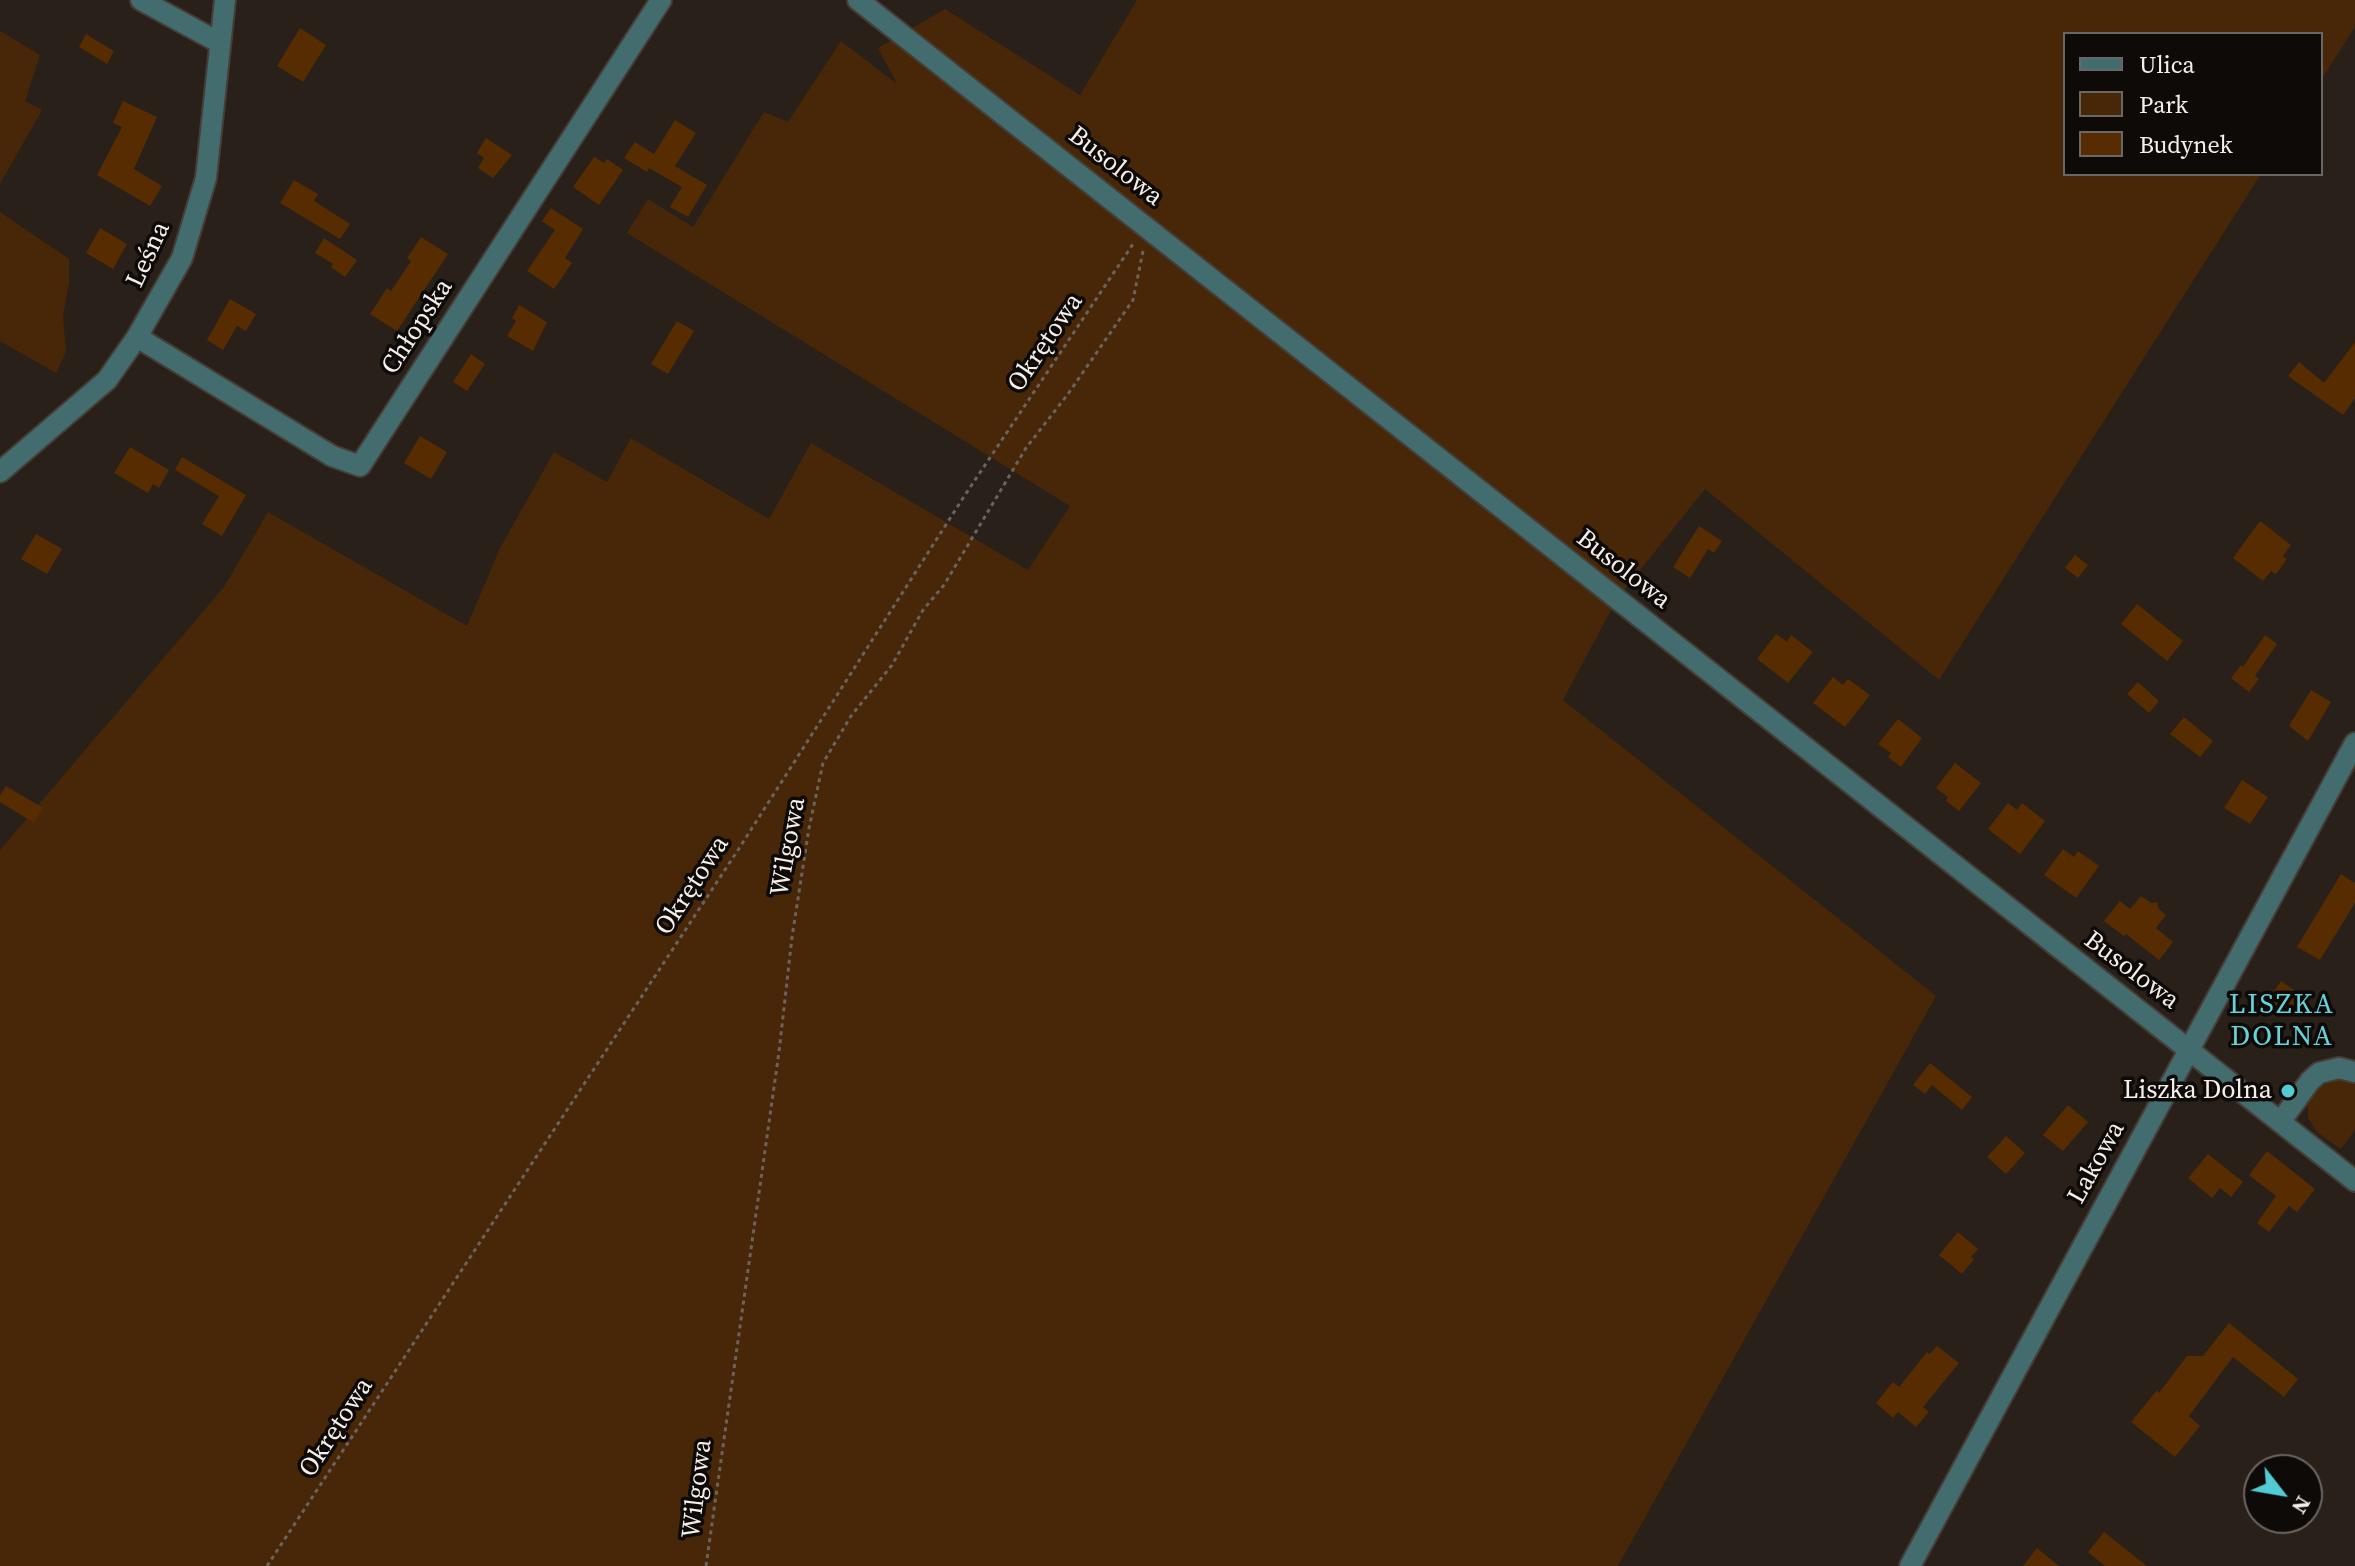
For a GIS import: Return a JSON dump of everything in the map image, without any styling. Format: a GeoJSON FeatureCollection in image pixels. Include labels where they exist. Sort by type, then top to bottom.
{"type":"FeatureCollection","features":[{"type":"Feature","properties":{"kind":"street"},"geometry":{"type":"LineString","coordinates":[[141,0],[220,43]]}},
{"type":"Feature","properties":{"kind":"street","name":"Leśna"},"geometry":{"type":"LineString","coordinates":[[0,472],[107,380],[137,337],[182,258],[206,178],[225,0]]}},
{"type":"Feature","properties":{"kind":"street","name":"Chłopska"},"geometry":{"type":"LineString","coordinates":[[137,337],[332,456],[360,466],[661,0]]}},
{"type":"Feature","properties":{"kind":"street","name":"Busolowa"},"geometry":{"type":"LineString","coordinates":[[858,0],[1948,861],[2281,1121],[2351,1170]]}},
{"type":"Feature","properties":{"kind":"street","name":"Lakowa"},"geometry":{"type":"LineString","coordinates":[[1910,1566],[2355,743]]}},
{"type":"Feature","properties":{"kind":"street"},"geometry":{"type":"LineString","coordinates":[[2281,1121],[2319,1073],[2339,1068],[2355,1072]]}},
{"type":"Feature","properties":{"kind":"path","name":"Okrętowa"},"geometry":{"type":"LineString","coordinates":[[267,1566],[730,863],[963,498],[1146,225]]}},
{"type":"Feature","properties":{"kind":"path","name":"Wilgowa"},"geometry":{"type":"LineString","coordinates":[[706,1566],[779,1052],[792,937],[823,763],[851,716],[892,665],[923,610],[944,585],[1026,448],[1133,300],[1146,225]]}},
{"type":"Feature","properties":{"kind":"green space"},"geometry":{"type":"Polygon","coordinates":[[[1137,0],[2355,0],[2355,27],[2323,77],[2323,32],[2063,32],[2063,176],[2260,176],[1939,680],[1705,489],[1617,599],[1563,700],[1936,996],[1618,1566],[0,1566],[0,850],[224,587],[268,512],[467,626],[499,550],[554,452],[607,482],[631,438],[769,519],[811,443],[1028,570],[1070,506],[627,233],[648,199],[693,227],[764,112],[788,122],[841,41],[897,84],[878,48],[945,9],[1080,95],[1137,0]]]}},
{"type":"Feature","properties":{"kind":"green space"},"geometry":{"type":"Polygon","coordinates":[[[0,31],[40,55],[25,101],[42,110],[0,184],[0,31]]]}},
{"type":"Feature","properties":{"kind":"green space"},"geometry":{"type":"Polygon","coordinates":[[[0,212],[69,259],[69,283],[63,316],[66,352],[56,373],[0,341],[0,212]]]}},
{"type":"Feature","properties":{"kind":"green space"},"geometry":{"type":"Polygon","coordinates":[[[2327,1077],[2346,1077],[2355,1082],[2355,1130],[2341,1149],[2318,1133],[2308,1118],[2308,1098],[2312,1089],[2327,1077]]]}},
{"type":"Feature","properties":{"kind":"building"},"geometry":{"type":"Polygon","coordinates":[[[300,28],[326,45],[303,82],[277,66],[300,28]]]}},
{"type":"Feature","properties":{"kind":"building"},"geometry":{"type":"Polygon","coordinates":[[[86,34],[114,51],[107,64],[79,47],[86,34]]]}},
{"type":"Feature","properties":{"kind":"building"},"geometry":{"type":"Polygon","coordinates":[[[123,101],[157,117],[134,169],[162,186],[150,206],[97,175],[122,127],[113,123],[123,101]]]}},
{"type":"Feature","properties":{"kind":"building"},"geometry":{"type":"Polygon","coordinates":[[[675,120],[696,133],[675,166],[707,185],[688,217],[670,207],[682,187],[624,158],[635,142],[654,154],[675,120]]]}},
{"type":"Feature","properties":{"kind":"building"},"geometry":{"type":"Polygon","coordinates":[[[486,138],[512,155],[493,178],[478,168],[484,158],[477,153],[486,138]]]}},
{"type":"Feature","properties":{"kind":"building"},"geometry":{"type":"Polygon","coordinates":[[[594,157],[604,163],[607,159],[623,170],[599,205],[573,187],[594,157]]]}},
{"type":"Feature","properties":{"kind":"building"},"geometry":{"type":"Polygon","coordinates":[[[294,180],[318,194],[314,201],[350,224],[340,239],[280,203],[294,180]]]}},
{"type":"Feature","properties":{"kind":"building"},"geometry":{"type":"Polygon","coordinates":[[[551,208],[583,229],[565,258],[572,263],[554,289],[527,271],[555,230],[542,221],[551,208]]]}},
{"type":"Feature","properties":{"kind":"building"},"geometry":{"type":"Polygon","coordinates":[[[100,228],[127,244],[113,269],[86,253],[100,228]]]}},
{"type":"Feature","properties":{"kind":"building"},"geometry":{"type":"Polygon","coordinates":[[[421,237],[448,254],[397,331],[370,314],[387,288],[391,291],[411,261],[407,258],[421,237]]]}},
{"type":"Feature","properties":{"kind":"building"},"geometry":{"type":"Polygon","coordinates":[[[324,238],[357,260],[345,277],[331,267],[333,264],[315,253],[324,238]]]}},
{"type":"Feature","properties":{"kind":"building"},"geometry":{"type":"Polygon","coordinates":[[[230,299],[256,314],[246,331],[237,326],[223,350],[207,340],[230,299]]]}},
{"type":"Feature","properties":{"kind":"building"},"geometry":{"type":"Polygon","coordinates":[[[519,305],[547,322],[533,351],[507,336],[516,321],[512,318],[519,305]]]}},
{"type":"Feature","properties":{"kind":"building"},"geometry":{"type":"Polygon","coordinates":[[[677,321],[694,331],[668,374],[651,364],[677,321]]]}},
{"type":"Feature","properties":{"kind":"building"},"geometry":{"type":"Polygon","coordinates":[[[2355,342],[2355,398],[2343,415],[2288,376],[2299,362],[2324,383],[2355,342]]]}},
{"type":"Feature","properties":{"kind":"building"},"geometry":{"type":"Polygon","coordinates":[[[471,354],[485,364],[467,391],[453,382],[471,354]]]}},
{"type":"Feature","properties":{"kind":"building"},"geometry":{"type":"Polygon","coordinates":[[[420,436],[447,452],[431,479],[404,463],[420,436]]]}},
{"type":"Feature","properties":{"kind":"building"},"geometry":{"type":"Polygon","coordinates":[[[130,447],[169,470],[159,488],[153,484],[148,493],[114,473],[130,447]]]}},
{"type":"Feature","properties":{"kind":"building"},"geometry":{"type":"Polygon","coordinates":[[[182,457],[246,495],[222,536],[202,524],[219,496],[175,470],[182,457]]]}},
{"type":"Feature","properties":{"kind":"building"},"geometry":{"type":"Polygon","coordinates":[[[2260,521],[2291,545],[2283,556],[2287,559],[2276,574],[2271,571],[2263,581],[2233,558],[2260,521]]]}},
{"type":"Feature","properties":{"kind":"building"},"geometry":{"type":"Polygon","coordinates":[[[1699,526],[1722,541],[1714,553],[1708,549],[1690,578],[1673,567],[1699,526]]]}},
{"type":"Feature","properties":{"kind":"building"},"geometry":{"type":"Polygon","coordinates":[[[36,534],[62,549],[47,574],[21,559],[36,534]]]}},
{"type":"Feature","properties":{"kind":"building"},"geometry":{"type":"Polygon","coordinates":[[[2075,555],[2088,565],[2078,578],[2065,568],[2075,555]]]}},
{"type":"Feature","properties":{"kind":"building"},"geometry":{"type":"Polygon","coordinates":[[[2137,604],[2183,641],[2167,661],[2121,624],[2137,604]]]}},
{"type":"Feature","properties":{"kind":"building"},"geometry":{"type":"Polygon","coordinates":[[[1776,634],[1787,642],[1791,635],[1813,652],[1788,683],[1757,659],[1776,634]]]}},
{"type":"Feature","properties":{"kind":"building"},"geometry":{"type":"Polygon","coordinates":[[[2265,635],[2277,644],[2255,676],[2259,679],[2249,692],[2231,678],[2241,665],[2243,667],[2265,635]]]}},
{"type":"Feature","properties":{"kind":"building"},"geometry":{"type":"Polygon","coordinates":[[[1833,677],[1843,685],[1848,679],[1870,695],[1845,727],[1813,703],[1833,677]]]}},
{"type":"Feature","properties":{"kind":"building"},"geometry":{"type":"Polygon","coordinates":[[[2138,682],[2159,701],[2149,713],[2127,694],[2138,682]]]}},
{"type":"Feature","properties":{"kind":"building"},"geometry":{"type":"Polygon","coordinates":[[[2311,690],[2331,702],[2308,741],[2289,726],[2311,690]]]}},
{"type":"Feature","properties":{"kind":"building"},"geometry":{"type":"Polygon","coordinates":[[[2184,717],[2213,741],[2200,757],[2170,734],[2184,717]]]}},
{"type":"Feature","properties":{"kind":"building"},"geometry":{"type":"Polygon","coordinates":[[[1898,719],[1922,738],[1901,767],[1888,757],[1891,753],[1878,744],[1898,719]]]}},
{"type":"Feature","properties":{"kind":"building"},"geometry":{"type":"Polygon","coordinates":[[[1955,763],[1981,783],[1959,811],[1936,788],[1955,763]]]}},
{"type":"Feature","properties":{"kind":"building"},"geometry":{"type":"Polygon","coordinates":[[[2242,780],[2268,797],[2250,824],[2224,808],[2242,780]]]}},
{"type":"Feature","properties":{"kind":"building"},"geometry":{"type":"Polygon","coordinates":[[[6,786],[43,808],[34,823],[0,802],[0,795],[6,786]]]}},
{"type":"Feature","properties":{"kind":"building"},"geometry":{"type":"Polygon","coordinates":[[[2008,803],[2017,810],[2022,803],[2045,821],[2020,854],[1988,829],[2008,803]]]}},
{"type":"Feature","properties":{"kind":"building"},"geometry":{"type":"Polygon","coordinates":[[[2063,849],[2074,857],[2078,851],[2099,866],[2076,898],[2044,875],[2063,849]]]}},
{"type":"Feature","properties":{"kind":"building"},"geometry":{"type":"Polygon","coordinates":[[[2341,874],[2355,883],[2355,903],[2320,960],[2297,947],[2341,874]]]}},
{"type":"Feature","properties":{"kind":"building"},"geometry":{"type":"Polygon","coordinates":[[[2141,896],[2151,903],[2157,902],[2166,915],[2156,928],[2173,942],[2159,960],[2104,921],[2120,901],[2130,909],[2141,896]]]}},
{"type":"Feature","properties":{"kind":"building"},"geometry":{"type":"Polygon","coordinates":[[[2281,981],[2301,995],[2288,1015],[2281,1010],[2275,1017],[2262,1009],[2281,981]]]}},
{"type":"Feature","properties":{"kind":"building"},"geometry":{"type":"Polygon","coordinates":[[[1930,1063],[1972,1097],[1962,1110],[1932,1085],[1925,1094],[1913,1085],[1930,1063]]]}},
{"type":"Feature","properties":{"kind":"building"},"geometry":{"type":"Polygon","coordinates":[[[2068,1105],[2088,1122],[2063,1151],[2043,1135],[2068,1105]]]}},
{"type":"Feature","properties":{"kind":"building"},"geometry":{"type":"Polygon","coordinates":[[[2006,1136],[2025,1153],[2006,1174],[1987,1157],[2006,1136]]]}},
{"type":"Feature","properties":{"kind":"building"},"geometry":{"type":"Polygon","coordinates":[[[2267,1151],[2315,1189],[2297,1212],[2289,1206],[2269,1232],[2257,1223],[2276,1196],[2249,1175],[2267,1151]]]}},
{"type":"Feature","properties":{"kind":"building"},"geometry":{"type":"Polygon","coordinates":[[[2208,1154],[2243,1182],[2231,1197],[2220,1188],[2212,1198],[2188,1178],[2208,1154]]]}},
{"type":"Feature","properties":{"kind":"building"},"geometry":{"type":"Polygon","coordinates":[[[1958,1232],[1978,1249],[1962,1274],[1939,1255],[1958,1232]]]}},
{"type":"Feature","properties":{"kind":"building"},"geometry":{"type":"Polygon","coordinates":[[[2229,1323],[2298,1379],[2284,1397],[2233,1357],[2189,1416],[2200,1426],[2175,1457],[2131,1422],[2157,1390],[2159,1393],[2187,1356],[2203,1356],[2229,1323]]]}},
{"type":"Feature","properties":{"kind":"building"},"geometry":{"type":"Polygon","coordinates":[[[1937,1346],[1959,1363],[1923,1407],[1929,1412],[1916,1427],[1898,1412],[1893,1418],[1876,1403],[1893,1382],[1899,1387],[1927,1352],[1930,1354],[1937,1346]]]}},
{"type":"Feature","properties":{"kind":"building"},"geometry":{"type":"Polygon","coordinates":[[[2104,1532],[2147,1566],[2105,1566],[2088,1552],[2104,1532]]]}},
{"type":"Feature","properties":{"kind":"building"},"geometry":{"type":"Polygon","coordinates":[[[2037,1548],[2059,1566],[2023,1566],[2037,1548]]]}},
{"type":"Feature","properties":{"kind":"place","name":"Liszka Dolna"},"geometry":{"type":"Point","coordinates":[2288,1091]}},
{"type":"Feature","properties":{"kind":"district","name":"LISZKA DOLNA"},"geometry":{"type":"Point","coordinates":[2282,1022]}}]}
